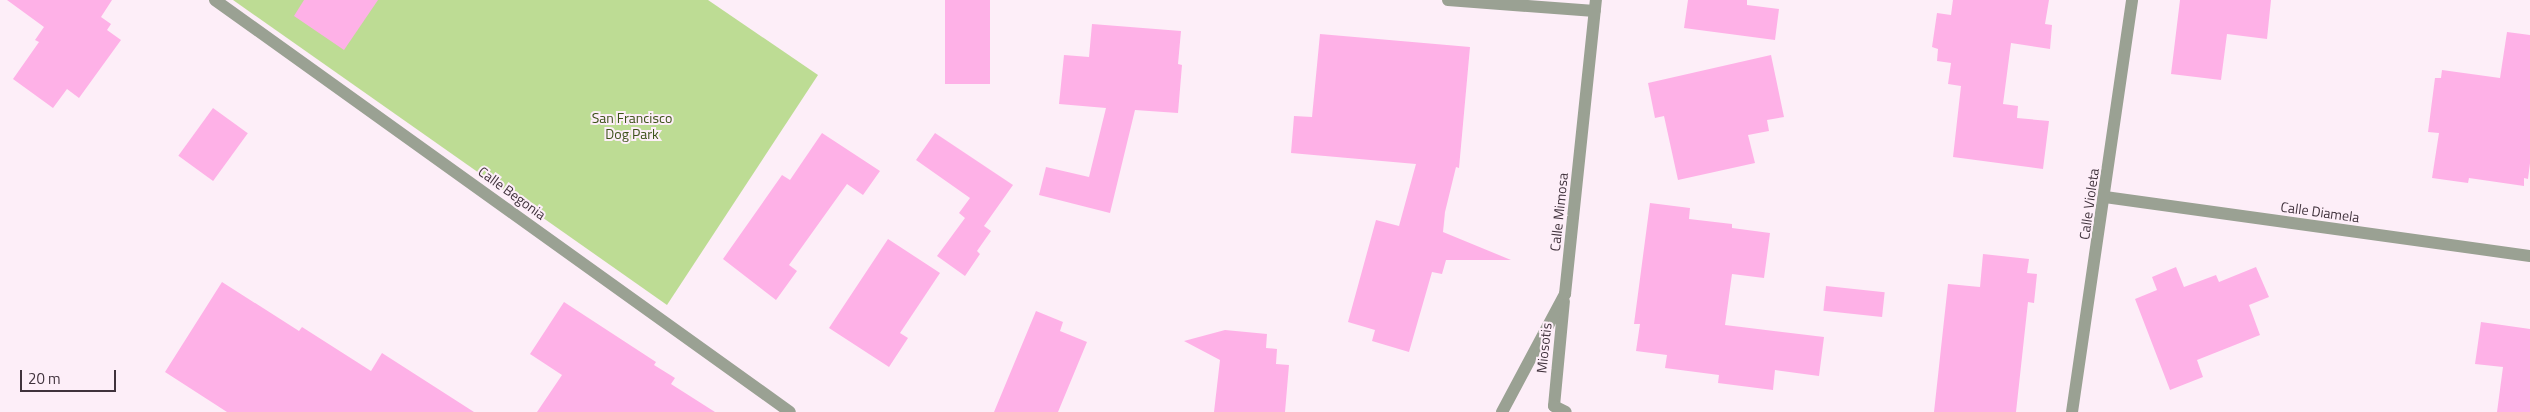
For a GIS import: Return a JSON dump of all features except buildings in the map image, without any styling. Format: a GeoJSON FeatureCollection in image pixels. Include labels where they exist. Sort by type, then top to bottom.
{"type":"FeatureCollection","features":[{"type":"Feature","properties":{"kind":"street","name":"Calle Begonia"},"geometry":{"type":"LineString","coordinates":[[215,0],[790,412]]}},
{"type":"Feature","properties":{"kind":"street"},"geometry":{"type":"LineString","coordinates":[[1448,0],[1595,5]]}},
{"type":"Feature","properties":{"kind":"street","name":"Calle Violeta"},"geometry":{"type":"LineString","coordinates":[[2072,412],[2105,197],[2132,0]]}},
{"type":"Feature","properties":{"kind":"street","name":"Calle Mimosa"},"geometry":{"type":"LineString","coordinates":[[1502,412],[1565,294],[1595,5]]}},
{"type":"Feature","properties":{"kind":"street","name":"Calle Diamela"},"geometry":{"type":"LineString","coordinates":[[2105,197],[2530,256]]}},
{"type":"Feature","properties":{"kind":"street","name":"Miosotis"},"geometry":{"type":"LineString","coordinates":[[1549,409],[1565,294]]}},
{"type":"Feature","properties":{"kind":"street"},"geometry":{"type":"LineString","coordinates":[[1549,409],[1566,412]]}},
{"type":"Feature","properties":{"kind":"green space","name":"San Francisco Dog Park"},"geometry":{"type":"Polygon","coordinates":[[[233,0],[708,0],[818,75],[667,305],[233,0]]]}}]}
